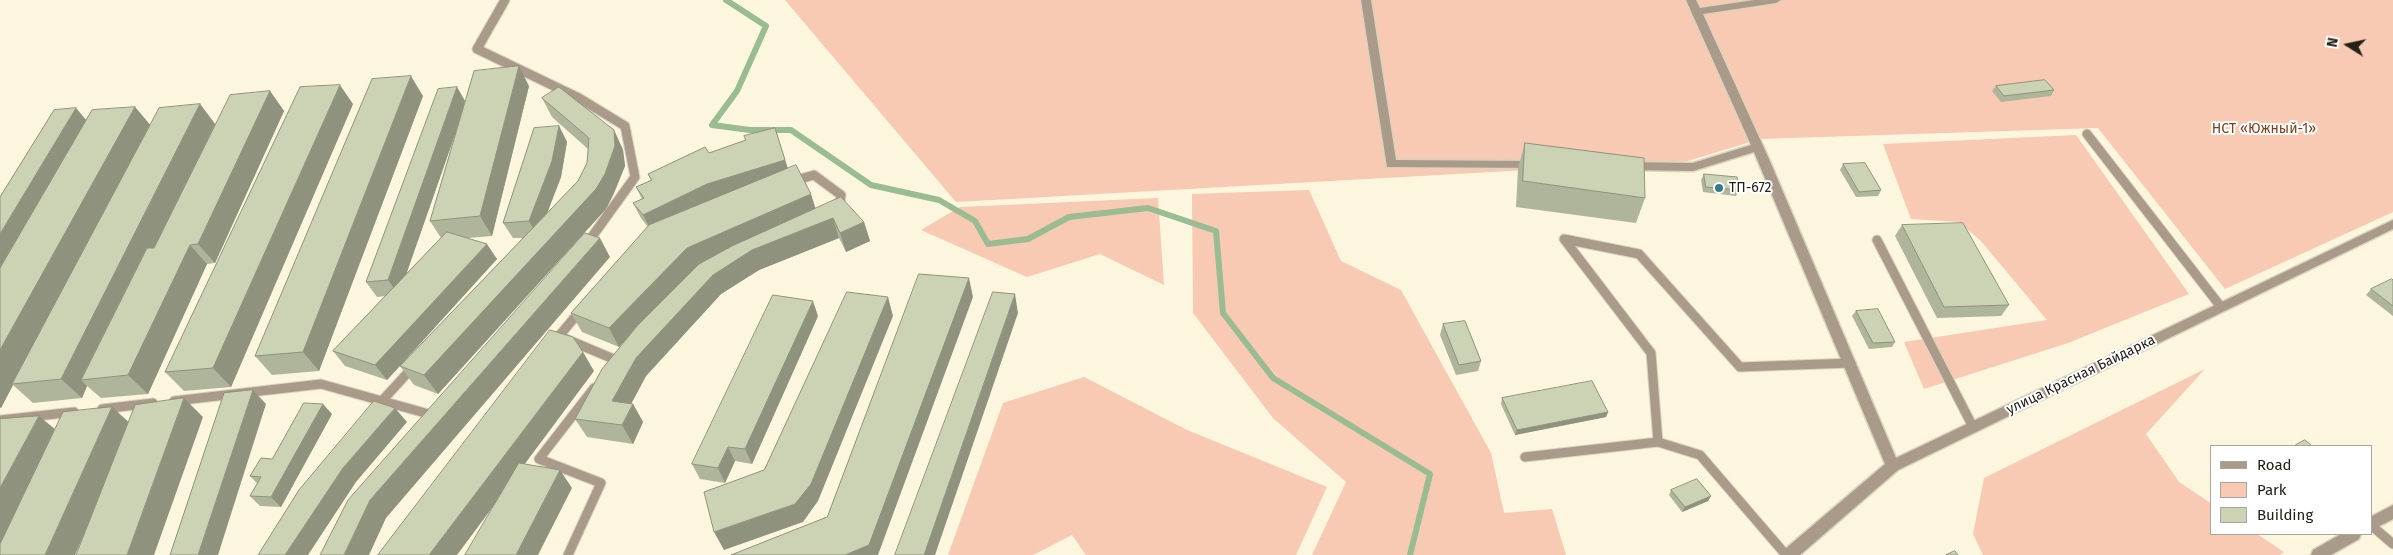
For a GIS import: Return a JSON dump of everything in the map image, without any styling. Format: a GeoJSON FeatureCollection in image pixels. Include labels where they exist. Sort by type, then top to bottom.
{"type":"FeatureCollection","features":[{"type":"Feature","properties":{"kind":"street"},"geometry":{"type":"LineString","coordinates":[[1366,0],[1390,164],[1549,166]]}},
{"type":"Feature","properties":{"kind":"street"},"geometry":{"type":"LineString","coordinates":[[1691,0],[1851,363],[1893,466]]}},
{"type":"Feature","properties":{"kind":"street"},"geometry":{"type":"LineString","coordinates":[[1696,12],[1776,0]]}},
{"type":"Feature","properties":{"kind":"street"},"geometry":{"type":"LineString","coordinates":[[1616,166],[1693,167],[1756,147]]}},
{"type":"Feature","properties":{"kind":"street","name":"улица Красная Байдарка"},"geometry":{"type":"LineString","coordinates":[[1788,555],[1893,466],[2393,224]]}},
{"type":"Feature","properties":{"kind":"street"},"geometry":{"type":"LineString","coordinates":[[2373,524],[2393,511]]}},
{"type":"Feature","properties":{"kind":"street"},"geometry":{"type":"LineString","coordinates":[[2318,555],[2352,535]]}},
{"type":"Feature","properties":{"kind":"lane"},"geometry":{"type":"LineString","coordinates":[[505,0],[477,49],[579,98],[625,126],[635,177],[579,255]]}},
{"type":"Feature","properties":{"kind":"lane"},"geometry":{"type":"LineString","coordinates":[[2088,134],[2221,307]]}},
{"type":"Feature","properties":{"kind":"lane"},"geometry":{"type":"LineString","coordinates":[[786,184],[814,175],[841,195],[839,211],[830,216]]}},
{"type":"Feature","properties":{"kind":"lane"},"geometry":{"type":"LineString","coordinates":[[1658,442],[1651,353],[1564,239],[1639,254],[1740,367],[1851,363]]}},
{"type":"Feature","properties":{"kind":"lane"},"geometry":{"type":"LineString","coordinates":[[1878,240],[1973,427]]}},
{"type":"Feature","properties":{"kind":"lane"},"geometry":{"type":"LineString","coordinates":[[589,301],[559,336],[616,360]]}},
{"type":"Feature","properties":{"kind":"lane"},"geometry":{"type":"LineString","coordinates":[[379,405],[421,359]]}},
{"type":"Feature","properties":{"kind":"lane"},"geometry":{"type":"LineString","coordinates":[[568,555],[601,483],[540,459],[598,383]]}},
{"type":"Feature","properties":{"kind":"lane"},"geometry":{"type":"LineString","coordinates":[[0,420],[321,384],[379,405],[436,416]]}},
{"type":"Feature","properties":{"kind":"lane"},"geometry":{"type":"LineString","coordinates":[[1525,457],[1658,442],[1700,455],[1788,555]]}},
{"type":"Feature","properties":{"kind":"lane"},"geometry":{"type":"LineString","coordinates":[[2373,526],[2393,544]]}},
{"type":"Feature","properties":{"kind":"green space","name":"НСТ «Южный-1»"},"geometry":{"type":"Polygon","coordinates":[[[785,0],[2393,0],[2393,212],[2225,289],[2098,128],[1760,139],[1688,161],[956,202],[785,0]]]}},
{"type":"Feature","properties":{"kind":"green space"},"geometry":{"type":"Polygon","coordinates":[[[2076,135],[2189,294],[2068,343],[1924,389],[1904,342],[2047,320],[1981,241],[1959,222],[1911,219],[1883,144],[2076,135]]]}},
{"type":"Feature","properties":{"kind":"green space"},"geometry":{"type":"Polygon","coordinates":[[[1309,190],[1341,261],[1401,290],[1491,453],[1504,513],[1552,509],[1566,555],[1312,555],[1346,482],[1273,418],[1193,313],[1192,194],[1309,190]]]}},
{"type":"Feature","properties":{"kind":"green space"},"geometry":{"type":"Polygon","coordinates":[[[1158,198],[1164,285],[1100,254],[1027,277],[921,230],[960,207],[1158,198]]]}},
{"type":"Feature","properties":{"kind":"green space"},"geometry":{"type":"Polygon","coordinates":[[[2205,369],[2146,434],[2179,482],[2210,503],[2210,535],[2258,535],[2284,552],[2280,555],[1983,555],[1973,534],[1984,478],[2205,369]]]}},
{"type":"Feature","properties":{"kind":"green space"},"geometry":{"type":"Polygon","coordinates":[[[1084,377],[1187,430],[1327,487],[1296,555],[1086,555],[1072,535],[1033,555],[948,555],[1003,403],[1084,377]]]}},
{"type":"Feature","properties":{"kind":"building"},"geometry":{"type":"Polygon","coordinates":[[[519,66],[480,216],[430,221],[474,71],[519,66]]]}},
{"type":"Feature","properties":{"kind":"building"},"geometry":{"type":"Polygon","coordinates":[[[411,76],[303,352],[255,356],[372,79],[411,76]]]}},
{"type":"Feature","properties":{"kind":"building"},"geometry":{"type":"Polygon","coordinates":[[[2045,80],[2054,90],[2004,96],[1996,86],[2045,80]]]}},
{"type":"Feature","properties":{"kind":"building"},"geometry":{"type":"Polygon","coordinates":[[[340,85],[213,368],[165,372],[300,87],[340,85]]]}},
{"type":"Feature","properties":{"kind":"building"},"geometry":{"type":"Polygon","coordinates":[[[457,87],[388,280],[366,282],[438,89],[457,87]]]}},
{"type":"Feature","properties":{"kind":"building"},"geometry":{"type":"Polygon","coordinates":[[[559,87],[614,130],[615,146],[605,174],[596,189],[424,375],[400,366],[578,181],[587,163],[589,138],[542,98],[559,87]]]}},
{"type":"Feature","properties":{"kind":"building"},"geometry":{"type":"Polygon","coordinates":[[[270,91],[198,244],[190,245],[128,375],[81,380],[147,248],[154,248],[230,95],[270,91]]]}},
{"type":"Feature","properties":{"kind":"building"},"geometry":{"type":"Polygon","coordinates":[[[200,104],[61,379],[12,384],[159,108],[200,104]]]}},
{"type":"Feature","properties":{"kind":"building"},"geometry":{"type":"Polygon","coordinates":[[[135,107],[0,350],[0,268],[92,110],[135,107]]]}},
{"type":"Feature","properties":{"kind":"building"},"geometry":{"type":"Polygon","coordinates":[[[76,108],[0,234],[0,197],[54,110],[76,108]]]}},
{"type":"Feature","properties":{"kind":"building"},"geometry":{"type":"Polygon","coordinates":[[[559,126],[552,161],[529,221],[503,223],[534,128],[559,126]]]}},
{"type":"Feature","properties":{"kind":"building"},"geometry":{"type":"Polygon","coordinates":[[[775,128],[785,160],[707,184],[643,215],[633,203],[644,198],[636,187],[652,180],[648,174],[705,147],[709,153],[746,140],[744,136],[775,128]]]}},
{"type":"Feature","properties":{"kind":"building"},"geometry":{"type":"Polygon","coordinates":[[[1525,143],[1644,158],[1645,198],[1523,181],[1525,143]]]}},
{"type":"Feature","properties":{"kind":"building"},"geometry":{"type":"Polygon","coordinates":[[[1865,163],[1881,190],[1859,192],[1843,164],[1865,163]]]}},
{"type":"Feature","properties":{"kind":"building"},"geometry":{"type":"Polygon","coordinates":[[[796,165],[811,194],[687,248],[609,328],[571,313],[649,225],[796,165]]]}},
{"type":"Feature","properties":{"kind":"building"},"geometry":{"type":"Polygon","coordinates":[[[1704,174],[1737,177],[1739,190],[1706,187],[1704,174]]]}},
{"type":"Feature","properties":{"kind":"building"},"geometry":{"type":"Polygon","coordinates":[[[841,197],[864,222],[840,233],[833,218],[752,250],[713,275],[636,358],[612,401],[633,404],[622,425],[575,419],[602,369],[637,326],[699,264],[732,246],[841,197]]]}},
{"type":"Feature","properties":{"kind":"building"},"geometry":{"type":"Polygon","coordinates":[[[1963,223],[2009,305],[1944,307],[1902,225],[1963,223]]]}},
{"type":"Feature","properties":{"kind":"building"},"geometry":{"type":"Polygon","coordinates":[[[447,232],[487,244],[375,365],[333,351],[447,232]]]}},
{"type":"Feature","properties":{"kind":"building"},"geometry":{"type":"Polygon","coordinates":[[[585,233],[600,238],[370,500],[344,555],[320,555],[348,500],[585,233]]]}},
{"type":"Feature","properties":{"kind":"building"},"geometry":{"type":"Polygon","coordinates":[[[919,274],[969,278],[869,545],[845,555],[731,555],[827,517],[919,274]]]}},
{"type":"Feature","properties":{"kind":"building"},"geometry":{"type":"Polygon","coordinates":[[[2393,280],[2393,306],[2371,289],[2393,280]]]}},
{"type":"Feature","properties":{"kind":"building"},"geometry":{"type":"Polygon","coordinates":[[[847,292],[888,297],[811,484],[795,504],[714,532],[704,492],[764,470],[847,292]]]}},
{"type":"Feature","properties":{"kind":"building"},"geometry":{"type":"Polygon","coordinates":[[[993,292],[1015,294],[924,555],[895,555],[993,292]]]}},
{"type":"Feature","properties":{"kind":"building"},"geometry":{"type":"Polygon","coordinates":[[[773,295],[813,301],[745,449],[728,447],[718,468],[692,464],[773,295]]]}},
{"type":"Feature","properties":{"kind":"building"},"geometry":{"type":"Polygon","coordinates":[[[1878,309],[1895,342],[1873,343],[1856,311],[1878,309]]]}},
{"type":"Feature","properties":{"kind":"building"},"geometry":{"type":"Polygon","coordinates":[[[1465,321],[1481,361],[1459,365],[1443,324],[1465,321]]]}},
{"type":"Feature","properties":{"kind":"building"},"geometry":{"type":"Polygon","coordinates":[[[550,330],[573,337],[583,352],[429,555],[378,555],[550,330]]]}},
{"type":"Feature","properties":{"kind":"building"},"geometry":{"type":"Polygon","coordinates":[[[1592,381],[1608,412],[1517,430],[1502,398],[1592,381]]]}},
{"type":"Feature","properties":{"kind":"building"},"geometry":{"type":"Polygon","coordinates":[[[253,390],[198,555],[170,555],[224,393],[253,390]]]}},
{"type":"Feature","properties":{"kind":"building"},"geometry":{"type":"Polygon","coordinates":[[[184,398],[127,555],[76,555],[135,405],[184,398]]]}},
{"type":"Feature","properties":{"kind":"building"},"geometry":{"type":"Polygon","coordinates":[[[374,401],[395,408],[343,468],[285,555],[258,555],[299,490],[374,401]]]}},
{"type":"Feature","properties":{"kind":"building"},"geometry":{"type":"Polygon","coordinates":[[[304,403],[323,404],[271,497],[250,496],[261,477],[250,476],[261,458],[272,459],[304,403]]]}},
{"type":"Feature","properties":{"kind":"building"},"geometry":{"type":"Polygon","coordinates":[[[112,407],[45,555],[0,555],[0,544],[63,412],[112,407]]]}},
{"type":"Feature","properties":{"kind":"building"},"geometry":{"type":"Polygon","coordinates":[[[39,416],[0,488],[0,419],[39,416]]]}},
{"type":"Feature","properties":{"kind":"building"},"geometry":{"type":"Polygon","coordinates":[[[2305,440],[2311,445],[2296,445],[2305,440]]]}},
{"type":"Feature","properties":{"kind":"building"},"geometry":{"type":"Polygon","coordinates":[[[519,463],[560,470],[516,555],[465,555],[519,463]]]}},
{"type":"Feature","properties":{"kind":"building"},"geometry":{"type":"Polygon","coordinates":[[[1697,479],[1711,496],[1685,507],[1671,490],[1697,479]]]}},
{"type":"Feature","properties":{"kind":"building"},"geometry":{"type":"Polygon","coordinates":[[[1955,551],[1958,555],[1946,555],[1955,551]]]}},
{"type":"Feature","properties":{"kind":"waterway"},"geometry":{"type":"LineString","coordinates":[[726,0],[766,26],[737,91],[712,125],[750,130],[791,130],[871,185],[939,200],[975,221],[988,244],[1028,239],[1069,217],[1148,208],[1216,231],[1223,313],[1273,378],[1430,474],[1410,555]]}},
{"type":"Feature","properties":{"kind":"place","name":"ТП-672"},"geometry":{"type":"Point","coordinates":[1719,188]}}]}
